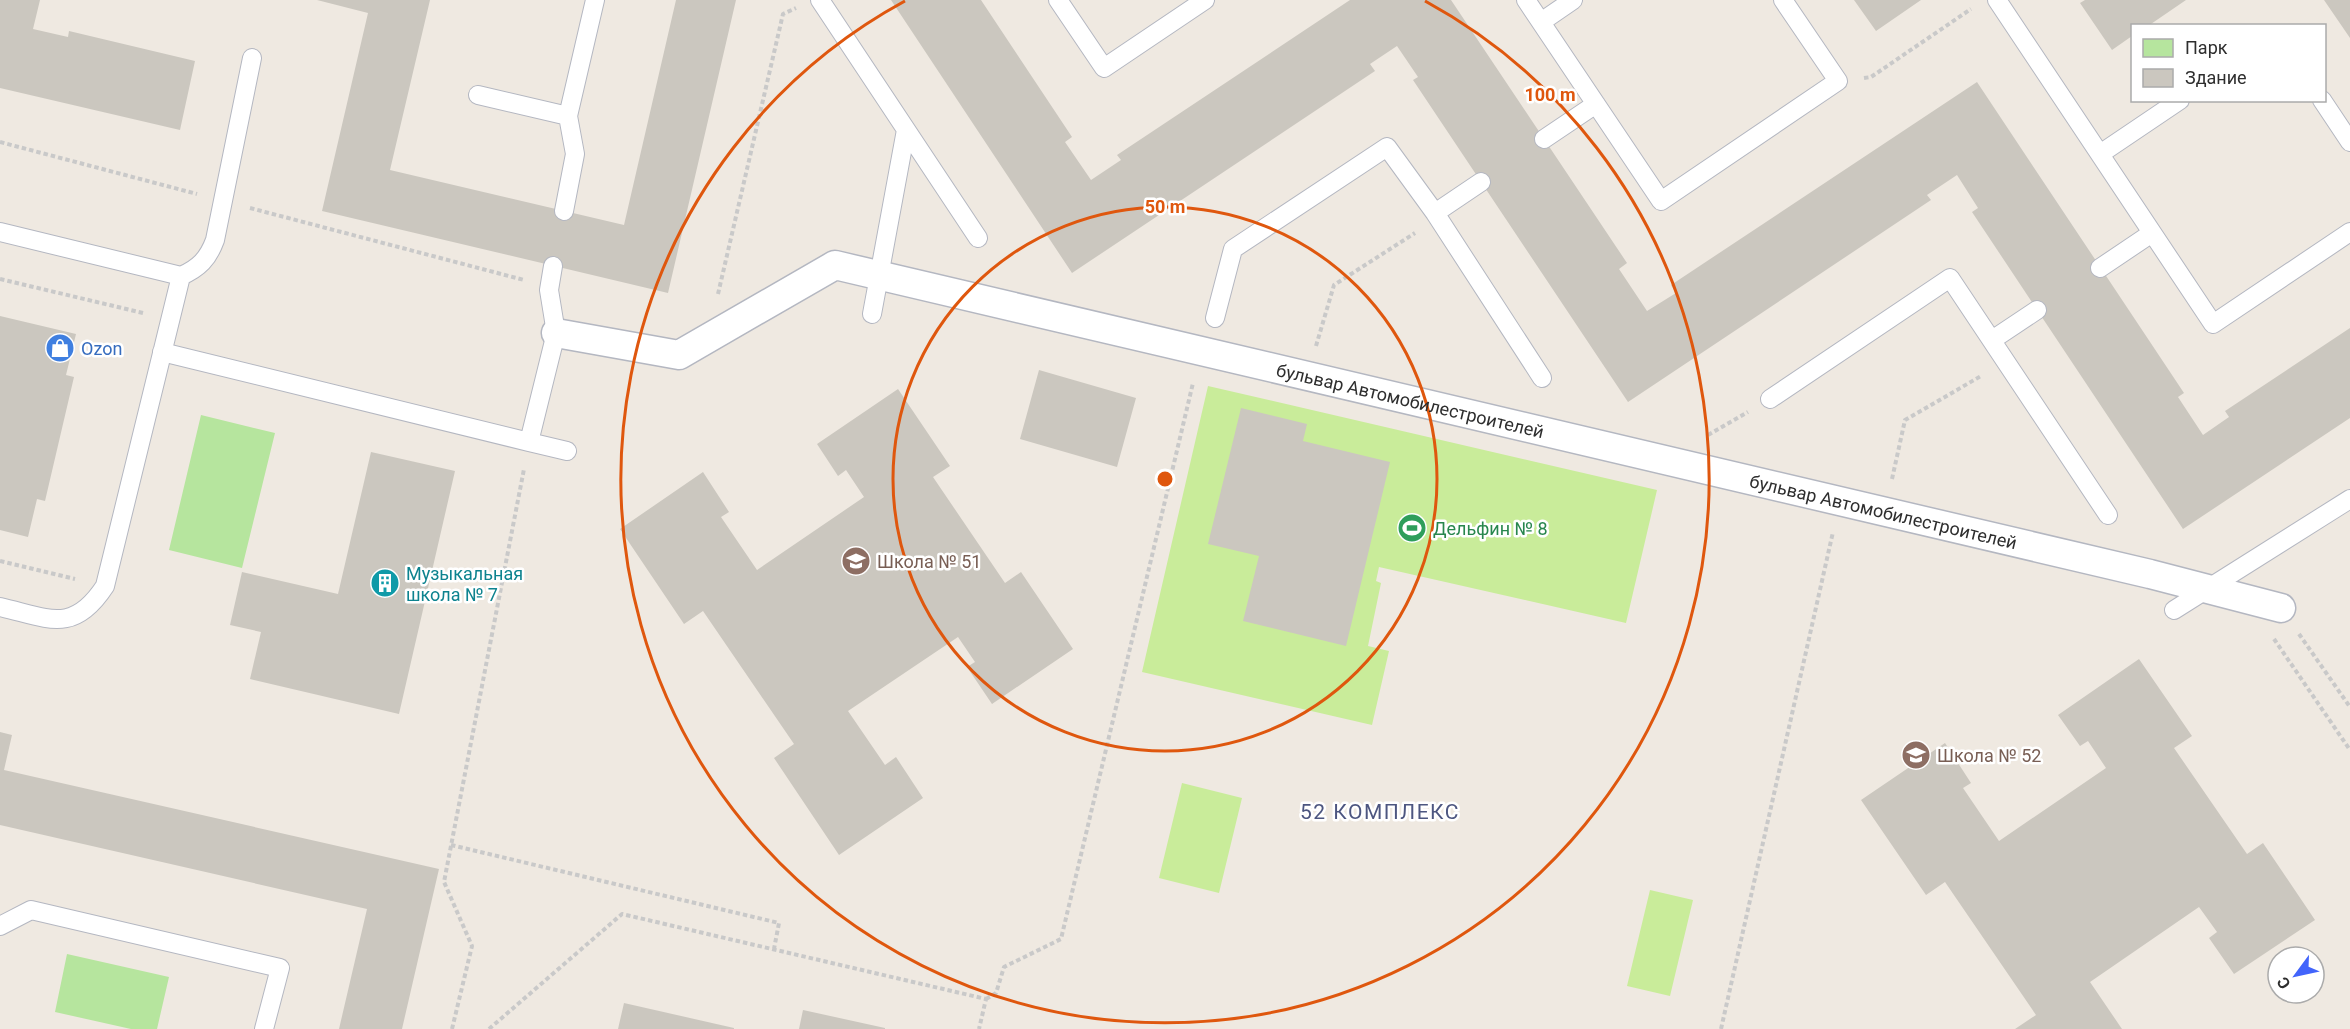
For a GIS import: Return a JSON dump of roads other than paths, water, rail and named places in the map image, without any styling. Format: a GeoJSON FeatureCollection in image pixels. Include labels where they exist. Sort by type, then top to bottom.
{"type":"FeatureCollection","features":[{"type":"Feature","properties":{"kind":"street","name":"бульвар Автомобилестроителей"},"geometry":{"type":"LineString","coordinates":[[556,333],[679,355],[834,265],[2208,588],[2281,608]]}},
{"type":"Feature","properties":{"kind":"lane"},"geometry":{"type":"LineString","coordinates":[[564,211],[575,154],[568,116],[595,0]]}},
{"type":"Feature","properties":{"kind":"lane"},"geometry":{"type":"LineString","coordinates":[[820,0],[978,238]]}},
{"type":"Feature","properties":{"kind":"lane"},"geometry":{"type":"LineString","coordinates":[[1058,0],[1104,68],[1205,0]]}},
{"type":"Feature","properties":{"kind":"lane"},"geometry":{"type":"LineString","coordinates":[[1526,0],[1661,201],[1838,81],[1783,0]]}},
{"type":"Feature","properties":{"kind":"lane"},"geometry":{"type":"LineString","coordinates":[[1540,22],[1573,0]]}},
{"type":"Feature","properties":{"kind":"lane"},"geometry":{"type":"LineString","coordinates":[[1997,0],[2213,324],[2350,232]]}},
{"type":"Feature","properties":{"kind":"lane"},"geometry":{"type":"LineString","coordinates":[[0,232],[180,276],[195,269],[210,253],[215,240],[252,58]]}},
{"type":"Feature","properties":{"kind":"lane"},"geometry":{"type":"LineString","coordinates":[[478,95],[568,116]]}},
{"type":"Feature","properties":{"kind":"lane"},"geometry":{"type":"LineString","coordinates":[[2100,154],[2177,102]]}},
{"type":"Feature","properties":{"kind":"lane"},"geometry":{"type":"LineString","coordinates":[[2323,102],[2350,142]]}},
{"type":"Feature","properties":{"kind":"lane"},"geometry":{"type":"LineString","coordinates":[[1544,139],[1596,104]]}},
{"type":"Feature","properties":{"kind":"lane"},"geometry":{"type":"LineString","coordinates":[[872,314],[906,130]]}},
{"type":"Feature","properties":{"kind":"lane"},"geometry":{"type":"LineString","coordinates":[[1215,318],[1233,249],[1387,147],[1437,216],[1542,378]]}},
{"type":"Feature","properties":{"kind":"lane"},"geometry":{"type":"LineString","coordinates":[[1437,216],[1481,182]]}},
{"type":"Feature","properties":{"kind":"lane"},"geometry":{"type":"LineString","coordinates":[[2100,268],[2152,233]]}},
{"type":"Feature","properties":{"kind":"lane"},"geometry":{"type":"LineString","coordinates":[[529,442],[556,333],[550,287],[553,266]]}},
{"type":"Feature","properties":{"kind":"lane"},"geometry":{"type":"LineString","coordinates":[[0,607],[59,621],[88,608],[105,586],[180,276]]}},
{"type":"Feature","properties":{"kind":"lane"},"geometry":{"type":"LineString","coordinates":[[1770,399],[1950,278],[2108,514]]}},
{"type":"Feature","properties":{"kind":"lane"},"geometry":{"type":"LineString","coordinates":[[1992,340],[2037,310]]}},
{"type":"Feature","properties":{"kind":"lane"},"geometry":{"type":"LineString","coordinates":[[162,352],[567,451]]}},
{"type":"Feature","properties":{"kind":"lane"},"geometry":{"type":"LineString","coordinates":[[2174,610],[2350,499]]}},
{"type":"Feature","properties":{"kind":"lane"},"geometry":{"type":"LineString","coordinates":[[0,926],[31,910],[280,968],[264,1029]]}},
{"type":"Feature","properties":{"kind":"place","name":"Ozon"},"geometry":{"type":"Point","coordinates":[60,348]}},
{"type":"Feature","properties":{"kind":"place","name":"Дельфин № 8"},"geometry":{"type":"Point","coordinates":[1412,528]}},
{"type":"Feature","properties":{"kind":"place","name":"Школа № 51"},"geometry":{"type":"Point","coordinates":[856,561]}},
{"type":"Feature","properties":{"kind":"place","name":"Музыкальная школа № 7"},"geometry":{"type":"Point","coordinates":[385,583]}},
{"type":"Feature","properties":{"kind":"place","name":"Школа № 52"},"geometry":{"type":"Point","coordinates":[1916,755]}},
{"type":"Feature","properties":{"kind":"district","name":"52 КОМПЛЕКС"},"geometry":{"type":"Point","coordinates":[1380,812]}}]}
